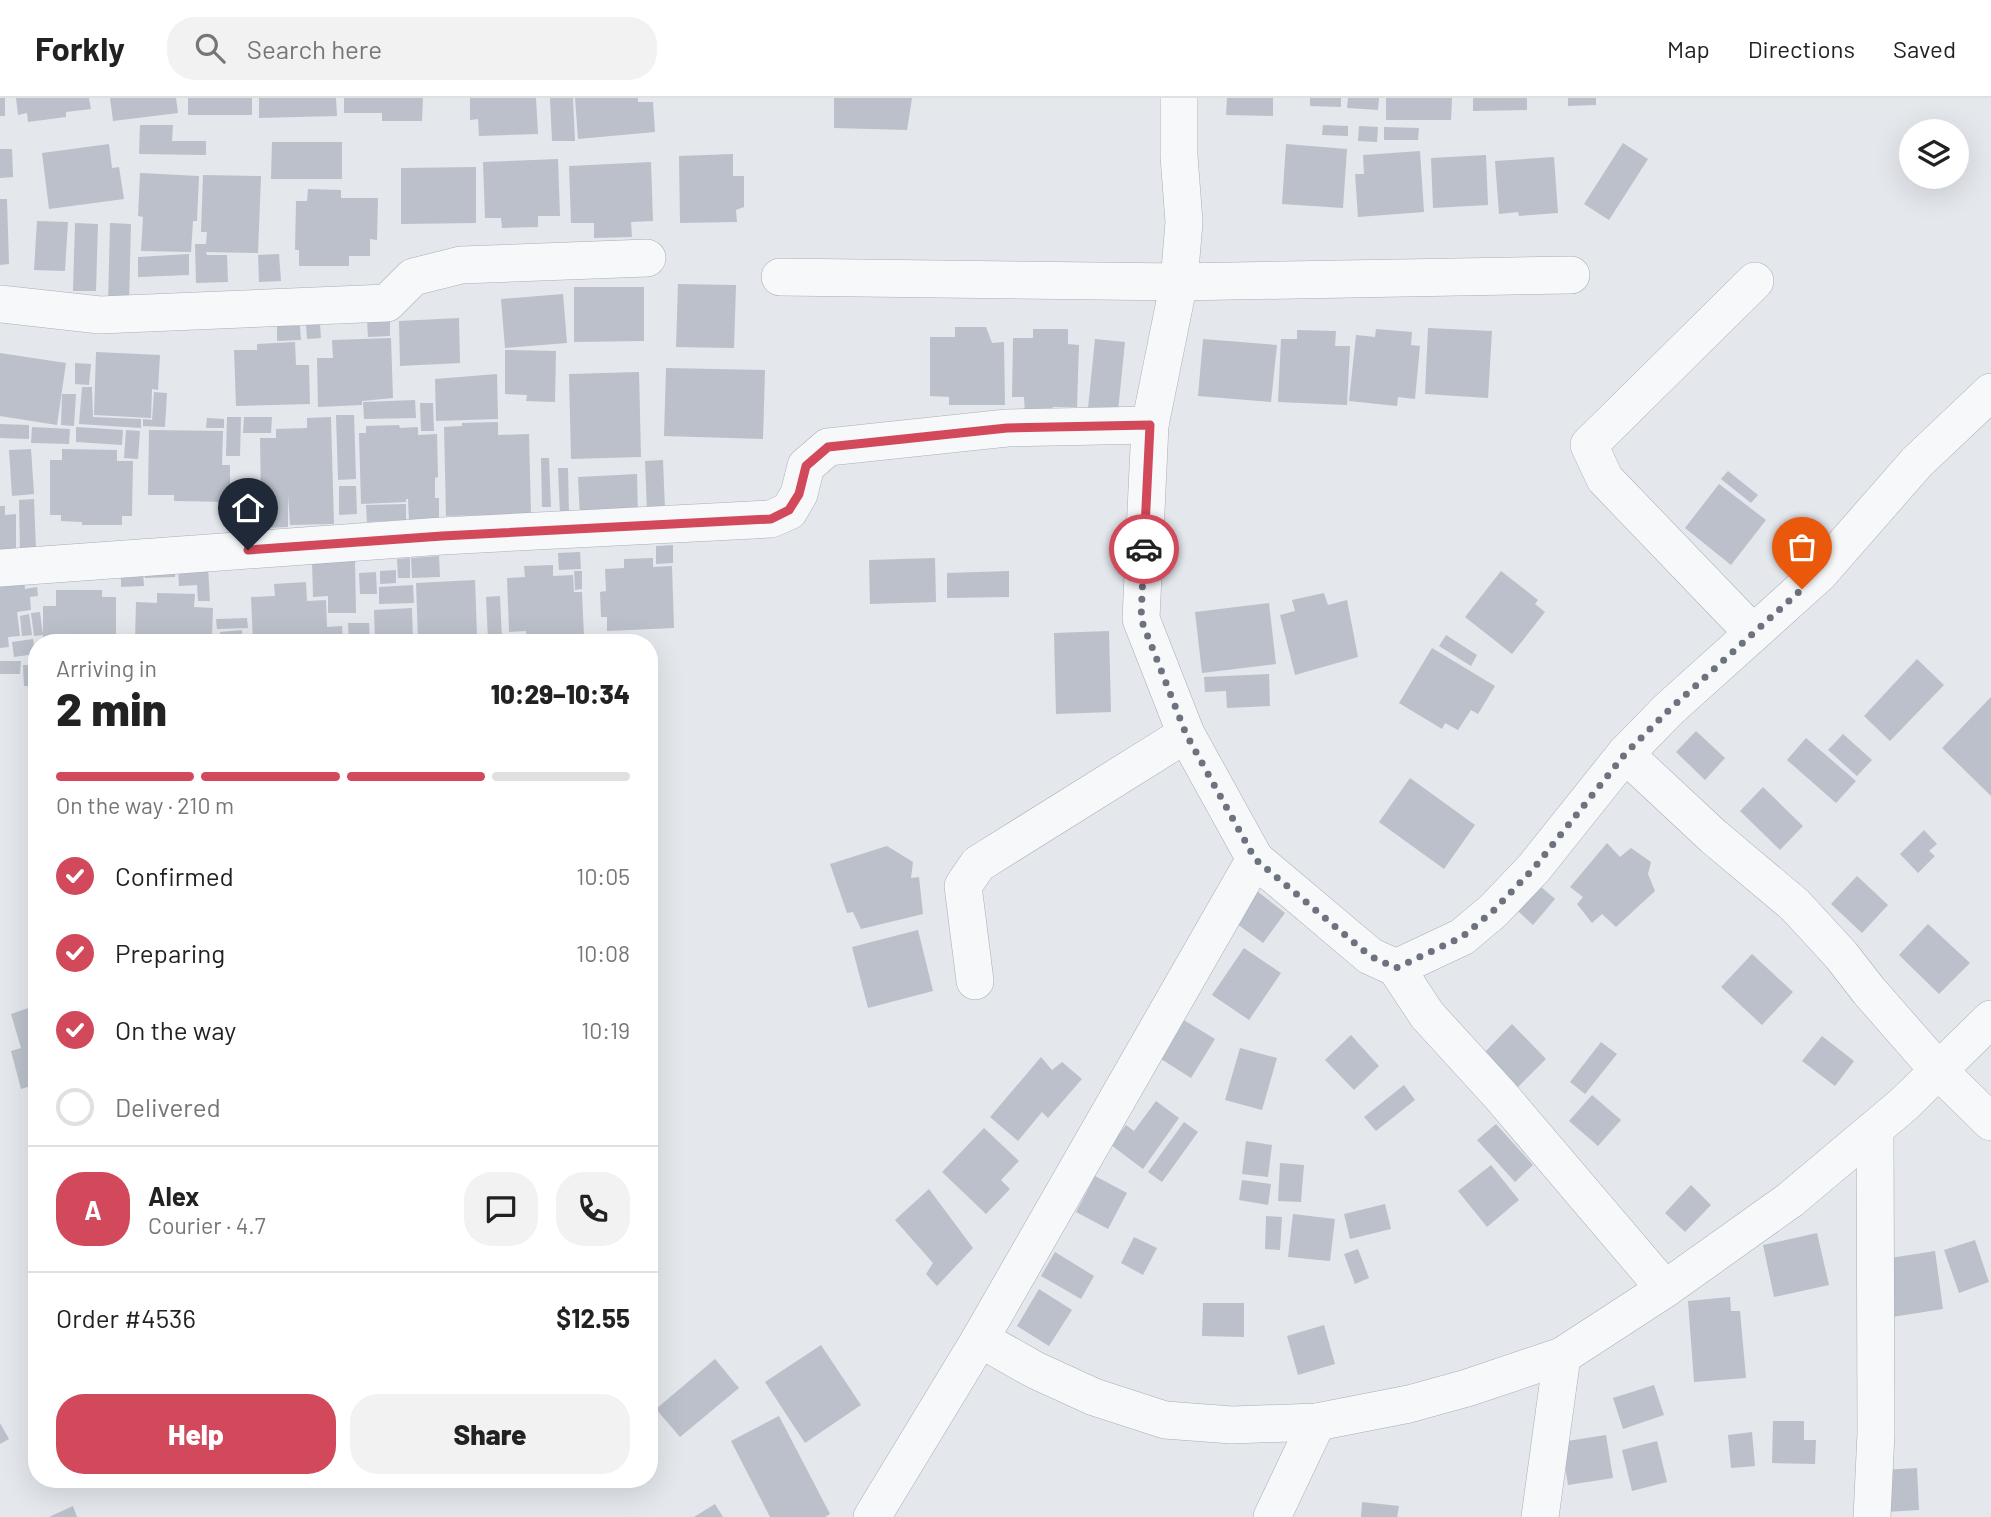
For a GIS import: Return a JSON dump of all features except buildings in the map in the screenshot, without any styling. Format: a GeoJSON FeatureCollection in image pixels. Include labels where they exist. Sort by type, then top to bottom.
{"type":"FeatureCollection","features":[{"type":"Feature","properties":{"kind":"street"},"geometry":{"type":"LineString","coordinates":[[1179,98],[1179,156],[1184,222],[1179,282],[1150,425],[1141,619],[1186,734],[1255,859],[1370,956],[1396,968],[1427,1015],[1500,1095],[1665,1289]]}},
{"type":"Feature","properties":{"kind":"street"},"geometry":{"type":"LineString","coordinates":[[0,304],[100,315],[387,303],[413,278],[461,265],[647,258]]}},
{"type":"Feature","properties":{"kind":"street"},"geometry":{"type":"LineString","coordinates":[[780,277],[1179,282],[1571,275]]}},
{"type":"Feature","properties":{"kind":"street"},"geometry":{"type":"LineString","coordinates":[[1753,633],[1605,480],[1589,445],[1755,281]]}},
{"type":"Feature","properties":{"kind":"street"},"geometry":{"type":"LineString","coordinates":[[1396,968],[1462,937],[1493,911],[1534,868],[1625,754],[1670,709],[1819,574],[1917,462],[1991,392]]}},
{"type":"Feature","properties":{"kind":"street"},"geometry":{"type":"LineString","coordinates":[[0,568],[442,536],[771,519],[789,510],[799,494],[806,466],[828,447],[1007,428],[1150,425]]}},
{"type":"Feature","properties":{"kind":"street"},"geometry":{"type":"LineString","coordinates":[[975,981],[963,886],[978,864],[1186,734]]}},
{"type":"Feature","properties":{"kind":"street"},"geometry":{"type":"LineString","coordinates":[[1625,754],[1714,837],[1795,905],[1940,1071],[1991,1122]]}},
{"type":"Feature","properties":{"kind":"street"},"geometry":{"type":"LineString","coordinates":[[872,1517],[980,1339],[1255,859]]}},
{"type":"Feature","properties":{"kind":"street"},"geometry":{"type":"LineString","coordinates":[[980,1339],[1035,1370],[1094,1397],[1165,1420],[1232,1425],[1317,1422],[1409,1404],[1467,1388],[1562,1356],[1665,1289],[1790,1200],[1875,1130],[1940,1071],[1991,1019]]}},
{"type":"Feature","properties":{"kind":"street"},"geometry":{"type":"LineString","coordinates":[[1872,1517],[1876,1433],[1875,1130]]}},
{"type":"Feature","properties":{"kind":"street"},"geometry":{"type":"LineString","coordinates":[[1541,1517],[1562,1356]]}},
{"type":"Feature","properties":{"kind":"street"},"geometry":{"type":"LineString","coordinates":[[1272,1517],[1317,1422]]}},
{"type":"Feature","properties":{"kind":"way so far"},"geometry":{"type":"LineString","coordinates":[[1144,549],[1141,619],[1186,734],[1255,859],[1370,956],[1396,968],[1427,956],[1462,937],[1493,911],[1534,868],[1625,754],[1670,709],[1802,589]]}},
{"type":"Feature","properties":{"kind":"route"},"geometry":{"type":"LineString","coordinates":[[248,550],[442,536],[771,519],[789,510],[799,494],[806,466],[828,447],[1007,428],[1150,425],[1144,549]]}}]}
